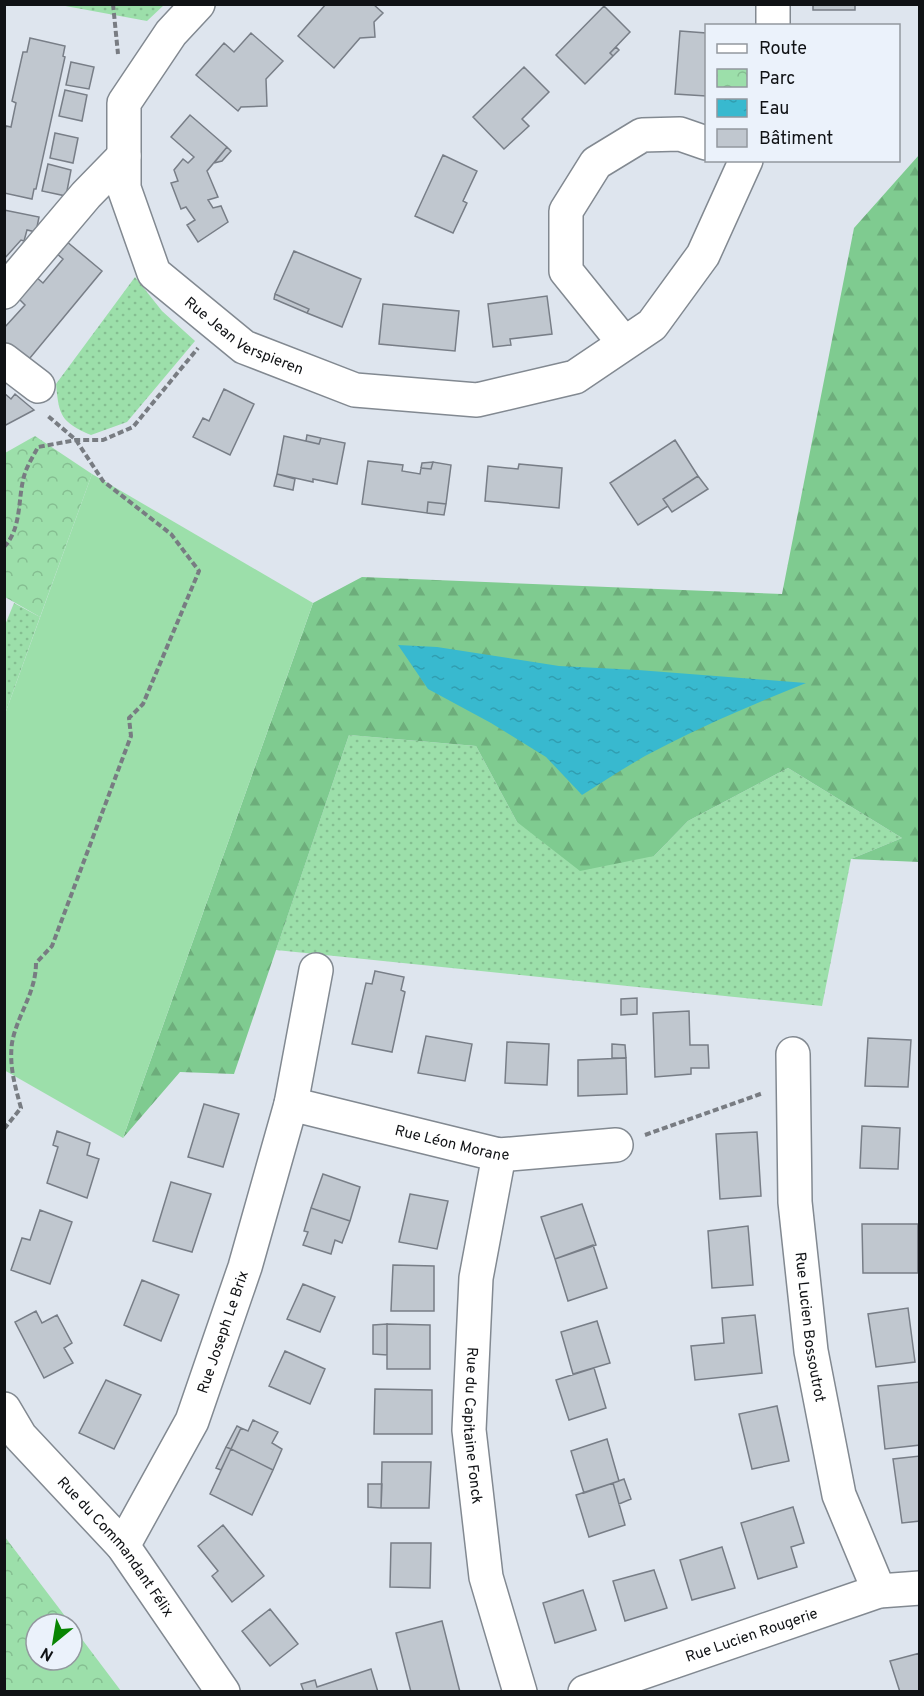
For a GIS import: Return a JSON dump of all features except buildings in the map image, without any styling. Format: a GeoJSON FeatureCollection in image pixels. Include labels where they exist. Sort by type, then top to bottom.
{"type":"FeatureCollection","features":[{"type":"Feature","properties":{"kind":"street","name":"Rue Jean Verspieren"},"geometry":{"type":"LineString","coordinates":[[198,4],[171,33],[124,103],[124,188],[154,273],[244,347],[355,390],[477,400],[575,377],[652,325],[703,255],[745,162]]}},
{"type":"Feature","properties":{"kind":"street"},"geometry":{"type":"LineString","coordinates":[[773,4],[773,24]]}},
{"type":"Feature","properties":{"kind":"street"},"geometry":{"type":"LineString","coordinates":[[624,344],[566,271],[566,211],[596,163],[642,135],[680,134],[705,143]]}},
{"type":"Feature","properties":{"kind":"street"},"geometry":{"type":"LineString","coordinates":[[4,292],[86,195],[124,156]]}},
{"type":"Feature","properties":{"kind":"street"},"geometry":{"type":"LineString","coordinates":[[4,360],[38,387]]}},
{"type":"Feature","properties":{"kind":"street","name":"Rue Joseph Le Brix"},"geometry":{"type":"LineString","coordinates":[[123,1545],[192,1421],[245,1267],[291,1104],[316,970]]}},
{"type":"Feature","properties":{"kind":"street","name":"Rue Lucien Bossoutrot"},"geometry":{"type":"LineString","coordinates":[[793,1068],[795,1202],[811,1351],[839,1496],[879,1591]]}},
{"type":"Feature","properties":{"kind":"street","name":"Rue Léon Morane"},"geometry":{"type":"LineString","coordinates":[[291,1104],[499,1155],[616,1145]]}},
{"type":"Feature","properties":{"kind":"street","name":"Rue du Capitaine Fonck"},"geometry":{"type":"LineString","coordinates":[[499,1155],[476,1278],[469,1430],[486,1577],[520,1692]]}},
{"type":"Feature","properties":{"kind":"street","name":"Rue du Commandant Félix"},"geometry":{"type":"LineString","coordinates":[[4,1409],[20,1436],[123,1545],[223,1692]]}},
{"type":"Feature","properties":{"kind":"street","name":"Rue Lucien Rougerie"},"geometry":{"type":"LineString","coordinates":[[585,1692],[879,1591],[920,1588]]}},
{"type":"Feature","properties":{"kind":"path"},"geometry":{"type":"LineString","coordinates":[[4,547],[10,541],[19,514],[25,473],[38,447],[76,440],[103,440],[133,428],[217,325]]}},
{"type":"Feature","properties":{"kind":"path"},"geometry":{"type":"LineString","coordinates":[[4,1129],[21,1108],[11,1074],[12,1042],[36,979],[36,963],[52,946],[131,736],[129,718],[143,704],[199,571],[171,534],[103,481],[76,440]]}},
{"type":"Feature","properties":{"kind":"path"},"geometry":{"type":"LineString","coordinates":[[616,1145],[793,1068]]}},
{"type":"Feature","properties":{"kind":"green space"},"geometry":{"type":"Polygon","coordinates":[[[60,5],[164,5],[147,21],[60,5]]]}},
{"type":"Feature","properties":{"kind":"green space"},"geometry":{"type":"Polygon","coordinates":[[[919,155],[919,862],[851,859],[902,838],[788,768],[688,821],[654,856],[580,871],[517,822],[476,746],[349,735],[234,1074],[180,1072],[123,1138],[313,603],[362,577],[782,594],[854,228],[919,155]]]}},
{"type":"Feature","properties":{"kind":"green space"},"geometry":{"type":"Polygon","coordinates":[[[135,277],[162,311],[195,341],[127,422],[91,435],[73,426],[63,417],[56,384],[135,277]]]}},
{"type":"Feature","properties":{"kind":"green space"},"geometry":{"type":"Polygon","coordinates":[[[35,436],[92,474],[40,617],[5,597],[5,453],[35,436]]]}},
{"type":"Feature","properties":{"kind":"green space"},"geometry":{"type":"Polygon","coordinates":[[[92,474],[313,603],[123,1138],[4,1070],[5,714],[92,474]]]}},
{"type":"Feature","properties":{"kind":"green space"},"geometry":{"type":"Polygon","coordinates":[[[14,603],[40,617],[5,714],[5,625],[14,603]]]}},
{"type":"Feature","properties":{"kind":"green space"},"geometry":{"type":"Polygon","coordinates":[[[349,735],[476,746],[517,822],[654,856],[688,821],[788,768],[902,838],[851,859],[822,1006],[276,950],[349,735]]]}},
{"type":"Feature","properties":{"kind":"green space"},"geometry":{"type":"Polygon","coordinates":[[[5,1537],[62,1612],[24,1612],[24,1672],[84,1672],[84,1642],[121,1691],[5,1691],[5,1537]]]}},
{"type":"Feature","properties":{"kind":"water"},"geometry":{"type":"Polygon","coordinates":[[[398,645],[437,647],[559,666],[806,683],[724,717],[665,746],[582,795],[546,757],[491,723],[428,689],[398,645]]]}}]}
